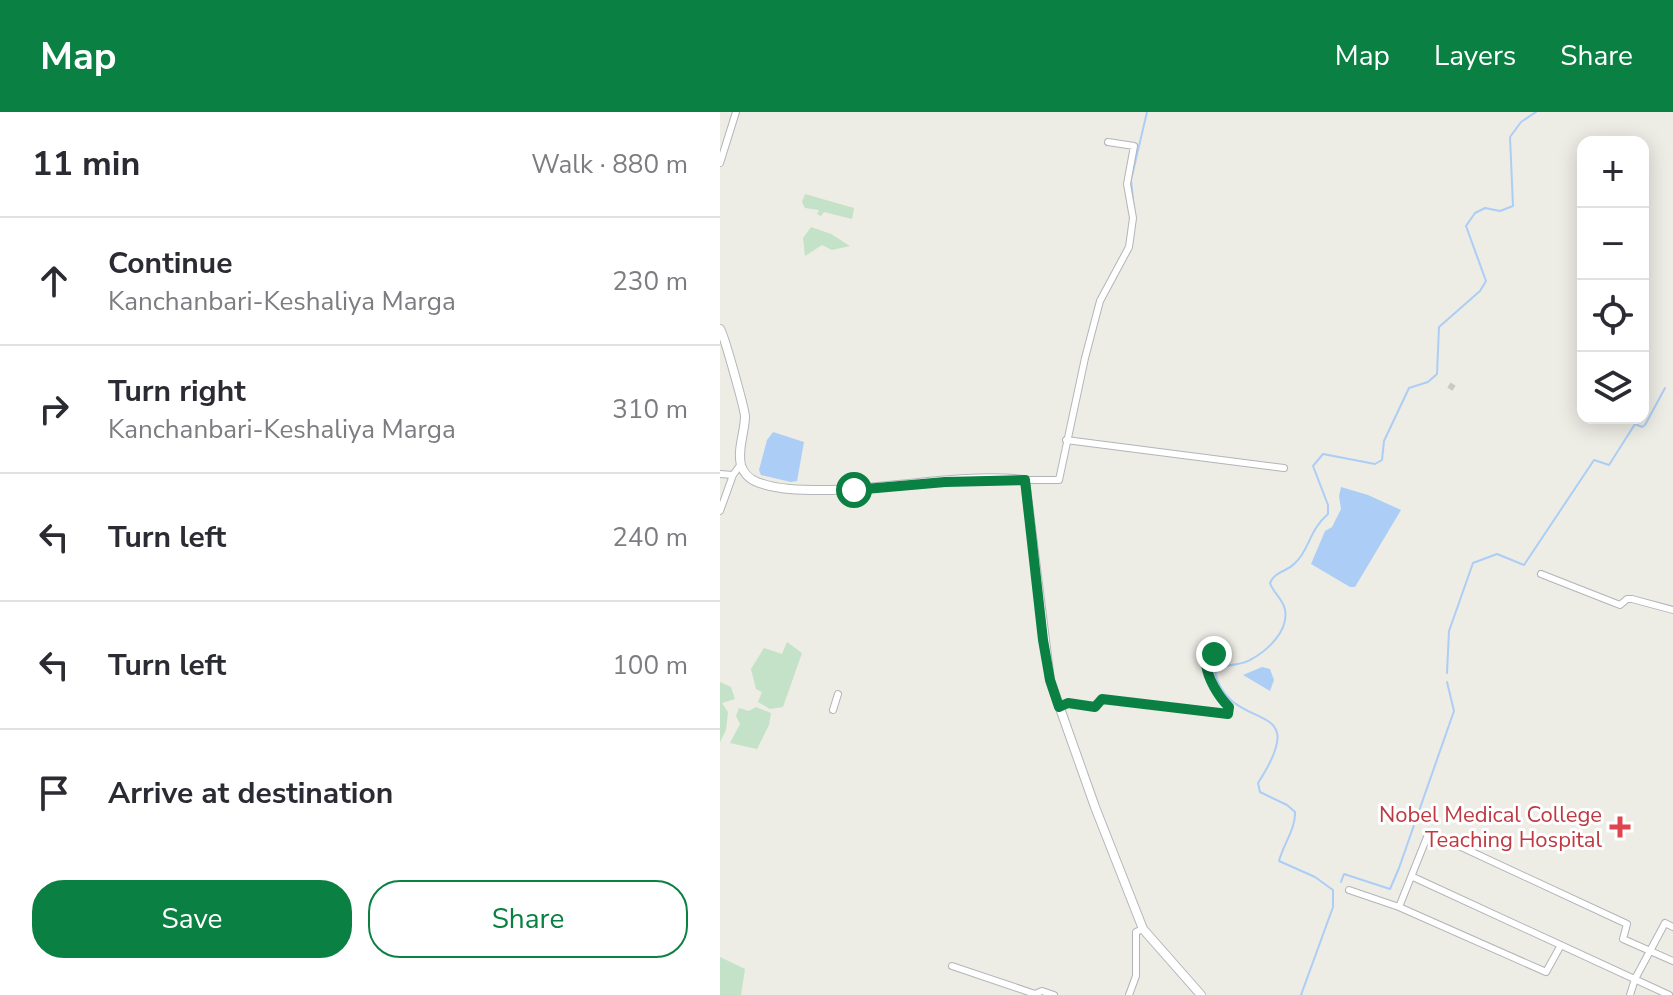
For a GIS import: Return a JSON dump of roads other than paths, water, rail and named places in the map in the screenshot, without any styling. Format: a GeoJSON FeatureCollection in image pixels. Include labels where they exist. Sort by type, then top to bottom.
{"type":"FeatureCollection","features":[{"type":"Feature","properties":{"kind":"street"},"geometry":{"type":"LineString","coordinates":[[720,163],[736,112]]}},
{"type":"Feature","properties":{"kind":"street"},"geometry":{"type":"LineString","coordinates":[[720,474],[788,489],[834,490],[956,481],[1059,480],[1100,301],[1129,247],[1133,218],[1127,184],[1134,146],[1108,142]]}},
{"type":"Feature","properties":{"kind":"street"},"geometry":{"type":"LineString","coordinates":[[720,329],[724,333],[728,356],[744,403],[741,464],[720,511]]}},
{"type":"Feature","properties":{"kind":"street"},"geometry":{"type":"LineString","coordinates":[[1066,440],[1284,468]]}},
{"type":"Feature","properties":{"kind":"street"},"geometry":{"type":"LineString","coordinates":[[741,464],[751,479]]}},
{"type":"Feature","properties":{"kind":"street"},"geometry":{"type":"LineString","coordinates":[[1025,480],[1043,640],[1050,680],[1059,707],[1143,929],[1201,995]]}},
{"type":"Feature","properties":{"kind":"street"},"geometry":{"type":"LineString","coordinates":[[1541,574],[1620,605],[1632,599],[1673,610]]}},
{"type":"Feature","properties":{"kind":"street"},"geometry":{"type":"LineString","coordinates":[[1059,707],[1068,703],[1095,707],[1102,699],[1228,714],[1229,707],[1218,696],[1206,670],[1206,664],[1214,660],[1214,654]]}},
{"type":"Feature","properties":{"kind":"street"},"geometry":{"type":"LineString","coordinates":[[833,710],[838,694]]}},
{"type":"Feature","properties":{"kind":"street"},"geometry":{"type":"LineString","coordinates":[[1399,907],[1429,832],[1627,924],[1623,939],[1673,961]]}},
{"type":"Feature","properties":{"kind":"street"},"geometry":{"type":"LineString","coordinates":[[1413,877],[1669,995]]}},
{"type":"Feature","properties":{"kind":"street"},"geometry":{"type":"LineString","coordinates":[[1349,890],[1399,907],[1546,972],[1561,945]]}},
{"type":"Feature","properties":{"kind":"street"},"geometry":{"type":"LineString","coordinates":[[1630,995],[1635,979],[1665,923],[1673,927]]}},
{"type":"Feature","properties":{"kind":"street"},"geometry":{"type":"LineString","coordinates":[[1129,995],[1136,976],[1136,932],[1143,929]]}},
{"type":"Feature","properties":{"kind":"street"},"geometry":{"type":"LineString","coordinates":[[952,966],[1035,994],[1042,991],[1054,995]]}},
{"type":"Feature","properties":{"kind":"water"},"geometry":{"type":"Polygon","coordinates":[[[773,432],[804,442],[797,481],[761,475],[759,470],[767,440],[773,432]]]}},
{"type":"Feature","properties":{"kind":"water"},"geometry":{"type":"Polygon","coordinates":[[[1341,487],[1401,510],[1355,587],[1311,564],[1325,531],[1332,527],[1341,509],[1341,487]]]}},
{"type":"Feature","properties":{"kind":"water"},"geometry":{"type":"Polygon","coordinates":[[[1262,667],[1270,669],[1274,680],[1270,691],[1243,675],[1262,667]]]}},
{"type":"Feature","properties":{"kind":"waterway"},"geometry":{"type":"LineString","coordinates":[[1134,209],[1131,180],[1147,112]]}},
{"type":"Feature","properties":{"kind":"waterway"},"geometry":{"type":"LineString","coordinates":[[1301,995],[1333,907],[1333,890],[1315,877],[1279,861],[1295,812],[1260,792],[1258,783],[1273,756],[1278,738],[1274,726],[1236,704],[1224,692],[1215,673],[1223,667],[1257,656],[1270,646],[1284,625],[1284,606],[1270,583],[1300,558],[1328,514],[1328,505],[1313,466],[1323,454],[1375,464],[1382,460],[1384,441],[1409,388],[1428,382],[1437,374],[1439,327],[1480,291],[1486,281],[1466,226],[1475,213],[1485,208],[1500,211],[1513,206],[1510,137],[1521,122],[1536,112]]}},
{"type":"Feature","properties":{"kind":"waterway"},"geometry":{"type":"LineString","coordinates":[[1447,673],[1449,631],[1473,563],[1497,554],[1524,565],[1594,460],[1609,465],[1635,424],[1645,425],[1665,388]]}},
{"type":"Feature","properties":{"kind":"waterway"},"geometry":{"type":"LineString","coordinates":[[1341,882],[1344,874],[1390,889],[1454,711],[1447,682]]}},
{"type":"Feature","properties":{"kind":"tunnel"},"geometry":{"type":"LineString","coordinates":[[1449,385],[1455,389]]}},
{"type":"Feature","properties":{"kind":"place","name":"Nobel Medical College Teaching Hospital"},"geometry":{"type":"Point","coordinates":[1620,827]}}]}
